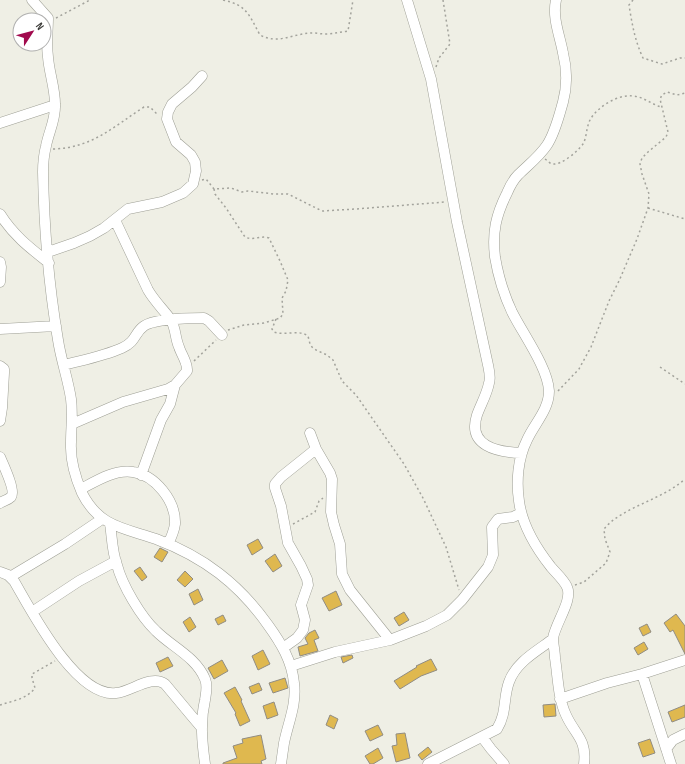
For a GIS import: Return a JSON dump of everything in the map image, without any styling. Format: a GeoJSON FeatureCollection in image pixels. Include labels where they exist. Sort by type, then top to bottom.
{"type":"FeatureCollection","features":[{"type":"Feature","properties":{"kind":"street"},"geometry":{"type":"LineString","coordinates":[[32,0],[43,12]]}},
{"type":"Feature","properties":{"kind":"street"},"geometry":{"type":"LineString","coordinates":[[407,0],[431,79],[453,201],[488,365],[490,382],[477,416],[475,430],[476,435],[482,443],[490,447],[510,453],[521,453]]}},
{"type":"Feature","properties":{"kind":"street"},"geometry":{"type":"LineString","coordinates":[[556,0],[555,13],[566,67],[563,100],[550,141],[540,154],[518,175],[511,185],[498,214],[494,232],[494,241],[498,272],[511,311],[546,378],[548,387],[548,400],[546,407],[527,439],[521,453],[518,495],[521,514],[539,550],[567,587],[569,598],[558,621],[553,639],[560,699],[565,714],[584,745],[584,764]]}},
{"type":"Feature","properties":{"kind":"street"},"geometry":{"type":"LineString","coordinates":[[48,52],[55,106],[53,124],[45,150],[44,194],[48,252],[56,326],[71,402],[72,463],[81,489],[92,508],[106,521],[168,544],[190,554],[217,571],[240,589],[263,618],[283,648],[291,666],[294,683],[295,694],[293,708],[284,742],[281,764]]}},
{"type":"Feature","properties":{"kind":"street"},"geometry":{"type":"LineString","coordinates":[[48,252],[80,241],[104,228],[128,209],[162,202],[183,192],[193,184],[196,171],[195,162],[191,155],[176,142],[167,119],[168,112],[172,104],[192,87],[202,76]]}},
{"type":"Feature","properties":{"kind":"street"},"geometry":{"type":"LineString","coordinates":[[0,123],[55,106]]}},
{"type":"Feature","properties":{"kind":"street"},"geometry":{"type":"LineString","coordinates":[[0,214],[9,228],[17,236],[49,263]]}},
{"type":"Feature","properties":{"kind":"street"},"geometry":{"type":"LineString","coordinates":[[72,424],[123,402],[168,389],[175,385],[186,373],[187,367],[178,347],[175,329],[148,290],[115,220]]}},
{"type":"Feature","properties":{"kind":"street"},"geometry":{"type":"LineString","coordinates":[[0,262],[0,282]]}},
{"type":"Feature","properties":{"kind":"street"},"geometry":{"type":"LineString","coordinates":[[64,365],[97,357],[122,348],[131,343],[144,326],[157,322],[204,318],[209,321],[222,335]]}},
{"type":"Feature","properties":{"kind":"street"},"geometry":{"type":"LineString","coordinates":[[0,329],[56,326]]}},
{"type":"Feature","properties":{"kind":"street"},"geometry":{"type":"LineString","coordinates":[[0,366],[4,369],[4,373],[0,421]]}},
{"type":"Feature","properties":{"kind":"street"},"geometry":{"type":"LineString","coordinates":[[141,475],[161,420],[170,404],[175,385]]}},
{"type":"Feature","properties":{"kind":"street"},"geometry":{"type":"LineString","coordinates":[[310,433],[316,448],[330,473],[331,512],[340,544],[342,574],[350,590],[390,640]]}},
{"type":"Feature","properties":{"kind":"street"},"geometry":{"type":"LineString","coordinates":[[283,648],[297,638],[303,630],[305,620],[301,605],[308,585],[301,566],[288,543],[275,484],[281,477],[316,448]]}},
{"type":"Feature","properties":{"kind":"street"},"geometry":{"type":"LineString","coordinates":[[0,457],[8,477],[12,494],[11,497],[0,504]]}},
{"type":"Feature","properties":{"kind":"street"},"geometry":{"type":"LineString","coordinates":[[81,489],[96,481],[123,472],[133,472],[154,482],[169,501],[174,513],[175,524],[168,544]]}},
{"type":"Feature","properties":{"kind":"street"},"geometry":{"type":"LineString","coordinates":[[291,666],[335,652],[390,640],[426,626],[447,615],[462,600],[488,567],[493,555],[492,534],[494,524],[498,519],[513,517],[521,514]]}},
{"type":"Feature","properties":{"kind":"street"},"geometry":{"type":"LineString","coordinates":[[106,521],[116,561],[127,590],[155,630],[191,660],[199,668],[205,679],[207,686],[201,727],[205,764]]}},
{"type":"Feature","properties":{"kind":"street"},"geometry":{"type":"LineString","coordinates":[[10,577],[106,521]]}},
{"type":"Feature","properties":{"kind":"street"},"geometry":{"type":"LineString","coordinates":[[32,612],[79,581],[116,561]]}},
{"type":"Feature","properties":{"kind":"street"},"geometry":{"type":"LineString","coordinates":[[0,572],[10,577],[14,581],[39,625],[62,657],[82,679],[90,685],[108,693],[115,694],[147,683],[161,681],[168,687],[201,727]]}},
{"type":"Feature","properties":{"kind":"street"},"geometry":{"type":"LineString","coordinates":[[428,764],[497,729],[502,721],[510,681],[516,669],[524,660],[553,639]]}},
{"type":"Feature","properties":{"kind":"street"},"geometry":{"type":"LineString","coordinates":[[560,699],[607,683],[642,674],[685,660]]}},
{"type":"Feature","properties":{"kind":"street"},"geometry":{"type":"LineString","coordinates":[[642,674],[670,764]]}},
{"type":"Feature","properties":{"kind":"street"},"geometry":{"type":"LineString","coordinates":[[666,749],[673,740],[685,734]]}},
{"type":"Feature","properties":{"kind":"street"},"geometry":{"type":"LineString","coordinates":[[482,737],[504,764]]}},
{"type":"Feature","properties":{"kind":"path"},"geometry":{"type":"LineString","coordinates":[[52,20],[90,0]]}},
{"type":"Feature","properties":{"kind":"path"},"geometry":{"type":"LineString","coordinates":[[223,0],[232,2],[246,9],[260,35],[271,39],[284,40],[311,33],[325,34],[348,31],[353,0]]}},
{"type":"Feature","properties":{"kind":"path"},"geometry":{"type":"LineString","coordinates":[[431,79],[439,58],[450,44],[444,0]]}},
{"type":"Feature","properties":{"kind":"path"},"geometry":{"type":"LineString","coordinates":[[633,0],[629,5],[635,39],[643,58],[662,64],[680,58],[685,58]]}},
{"type":"Feature","properties":{"kind":"path"},"geometry":{"type":"LineString","coordinates":[[548,400],[579,368],[592,347],[609,301],[620,281],[637,240],[648,208],[649,194],[640,164],[642,158],[666,137],[668,132],[660,99],[662,95],[667,92],[677,95],[685,93]]}},
{"type":"Feature","properties":{"kind":"path"},"geometry":{"type":"LineString","coordinates":[[540,154],[550,163],[554,164],[562,162],[571,156],[584,142],[590,120],[597,110],[609,102],[624,96],[633,95],[642,97],[661,107]]}},
{"type":"Feature","properties":{"kind":"path"},"geometry":{"type":"LineString","coordinates":[[45,150],[72,148],[86,143],[144,106],[150,107],[159,116],[167,119]]}},
{"type":"Feature","properties":{"kind":"path"},"geometry":{"type":"LineString","coordinates":[[187,367],[229,329],[244,325],[259,325],[280,318],[283,314],[282,298],[288,284],[288,280],[269,238],[248,239],[245,237],[206,179],[193,184]]}},
{"type":"Feature","properties":{"kind":"path"},"geometry":{"type":"LineString","coordinates":[[214,190],[231,188],[242,192],[248,191],[288,194],[326,211],[453,201]]}},
{"type":"Feature","properties":{"kind":"path"},"geometry":{"type":"LineString","coordinates":[[648,208],[685,219]]}},
{"type":"Feature","properties":{"kind":"path"},"geometry":{"type":"LineString","coordinates":[[276,319],[272,329],[274,332],[281,334],[306,334],[310,344],[316,350],[327,355],[333,360],[342,381],[356,395],[404,464],[423,498],[446,547],[462,600]]}},
{"type":"Feature","properties":{"kind":"path"},"geometry":{"type":"LineString","coordinates":[[660,367],[685,384]]}},
{"type":"Feature","properties":{"kind":"path"},"geometry":{"type":"LineString","coordinates":[[567,587],[584,582],[606,563],[610,552],[605,539],[604,529],[609,523],[627,511],[660,496],[685,479]]}},
{"type":"Feature","properties":{"kind":"path"},"geometry":{"type":"LineString","coordinates":[[284,526],[298,523],[314,512],[319,501],[331,492]]}},
{"type":"Feature","properties":{"kind":"path"},"geometry":{"type":"LineString","coordinates":[[0,705],[32,692],[35,688],[31,675],[33,672],[62,657]]}},
{"type":"Feature","properties":{"kind":"building"},"geometry":{"type":"Polygon","coordinates":[[[258,539],[263,548],[252,555],[247,545],[258,539]]]}},
{"type":"Feature","properties":{"kind":"building"},"geometry":{"type":"Polygon","coordinates":[[[160,548],[168,552],[162,562],[154,557],[160,548]]]}},
{"type":"Feature","properties":{"kind":"building"},"geometry":{"type":"Polygon","coordinates":[[[275,554],[282,566],[273,572],[265,561],[275,554]]]}},
{"type":"Feature","properties":{"kind":"building"},"geometry":{"type":"Polygon","coordinates":[[[140,567],[147,577],[142,581],[134,571],[140,567]]]}},
{"type":"Feature","properties":{"kind":"building"},"geometry":{"type":"Polygon","coordinates":[[[185,571],[193,579],[185,587],[177,580],[185,571]]]}},
{"type":"Feature","properties":{"kind":"building"},"geometry":{"type":"Polygon","coordinates":[[[198,589],[203,600],[194,605],[189,594],[198,589]]]}},
{"type":"Feature","properties":{"kind":"building"},"geometry":{"type":"Polygon","coordinates":[[[336,591],[342,605],[329,611],[322,598],[336,591]]]}},
{"type":"Feature","properties":{"kind":"building"},"geometry":{"type":"Polygon","coordinates":[[[404,612],[409,620],[399,626],[394,618],[404,612]]]}},
{"type":"Feature","properties":{"kind":"building"},"geometry":{"type":"Polygon","coordinates":[[[676,614],[685,626],[685,654],[673,630],[670,632],[664,623],[676,614]]]}},
{"type":"Feature","properties":{"kind":"building"},"geometry":{"type":"Polygon","coordinates":[[[223,615],[226,621],[218,625],[215,619],[223,615]]]}},
{"type":"Feature","properties":{"kind":"building"},"geometry":{"type":"Polygon","coordinates":[[[190,617],[196,627],[189,632],[183,622],[190,617]]]}},
{"type":"Feature","properties":{"kind":"building"},"geometry":{"type":"Polygon","coordinates":[[[647,624],[651,632],[643,636],[639,628],[647,624]]]}},
{"type":"Feature","properties":{"kind":"building"},"geometry":{"type":"Polygon","coordinates":[[[315,630],[319,638],[314,640],[318,651],[300,656],[298,647],[308,644],[305,638],[309,633],[315,630]]]}},
{"type":"Feature","properties":{"kind":"building"},"geometry":{"type":"Polygon","coordinates":[[[644,642],[648,649],[638,655],[634,648],[644,642]]]}},
{"type":"Feature","properties":{"kind":"building"},"geometry":{"type":"Polygon","coordinates":[[[263,650],[270,664],[258,670],[252,656],[263,650]]]}},
{"type":"Feature","properties":{"kind":"building"},"geometry":{"type":"Polygon","coordinates":[[[352,655],[353,658],[343,663],[341,657],[352,655]]]}},
{"type":"Feature","properties":{"kind":"building"},"geometry":{"type":"Polygon","coordinates":[[[168,657],[173,666],[160,672],[156,663],[168,657]]]}},
{"type":"Feature","properties":{"kind":"building"},"geometry":{"type":"Polygon","coordinates":[[[431,659],[437,670],[421,676],[400,689],[394,681],[417,667],[416,666],[431,659]]]}},
{"type":"Feature","properties":{"kind":"building"},"geometry":{"type":"Polygon","coordinates":[[[222,660],[228,671],[214,679],[208,668],[222,660]]]}},
{"type":"Feature","properties":{"kind":"building"},"geometry":{"type":"Polygon","coordinates":[[[285,678],[288,688],[273,693],[269,683],[285,678]]]}},
{"type":"Feature","properties":{"kind":"building"},"geometry":{"type":"Polygon","coordinates":[[[259,683],[262,690],[252,694],[249,687],[259,683]]]}},
{"type":"Feature","properties":{"kind":"building"},"geometry":{"type":"Polygon","coordinates":[[[235,687],[250,721],[240,726],[235,714],[236,713],[224,693],[235,687]]]}},
{"type":"Feature","properties":{"kind":"building"},"geometry":{"type":"Polygon","coordinates":[[[274,702],[278,715],[267,719],[263,706],[274,702]]]}},
{"type":"Feature","properties":{"kind":"building"},"geometry":{"type":"Polygon","coordinates":[[[555,704],[556,716],[544,717],[543,705],[555,704]]]}},
{"type":"Feature","properties":{"kind":"building"},"geometry":{"type":"Polygon","coordinates":[[[685,705],[685,717],[672,722],[668,712],[685,705]]]}},
{"type":"Feature","properties":{"kind":"building"},"geometry":{"type":"Polygon","coordinates":[[[330,715],[338,719],[334,729],[326,725],[330,715]]]}},
{"type":"Feature","properties":{"kind":"building"},"geometry":{"type":"Polygon","coordinates":[[[378,725],[383,735],[370,741],[365,731],[378,725]]]}},
{"type":"Feature","properties":{"kind":"building"},"geometry":{"type":"Polygon","coordinates":[[[405,733],[410,758],[396,762],[392,746],[397,745],[396,734],[405,733]]]}},
{"type":"Feature","properties":{"kind":"building"},"geometry":{"type":"Polygon","coordinates":[[[261,735],[266,759],[261,761],[262,764],[223,764],[237,758],[233,746],[243,743],[242,739],[261,735]]]}},
{"type":"Feature","properties":{"kind":"building"},"geometry":{"type":"Polygon","coordinates":[[[650,739],[655,753],[643,757],[638,743],[650,739]]]}},
{"type":"Feature","properties":{"kind":"building"},"geometry":{"type":"Polygon","coordinates":[[[428,747],[432,752],[422,760],[418,755],[428,747]]]}},
{"type":"Feature","properties":{"kind":"building"},"geometry":{"type":"Polygon","coordinates":[[[378,748],[383,758],[373,764],[370,764],[365,756],[378,748]]]}}]}
